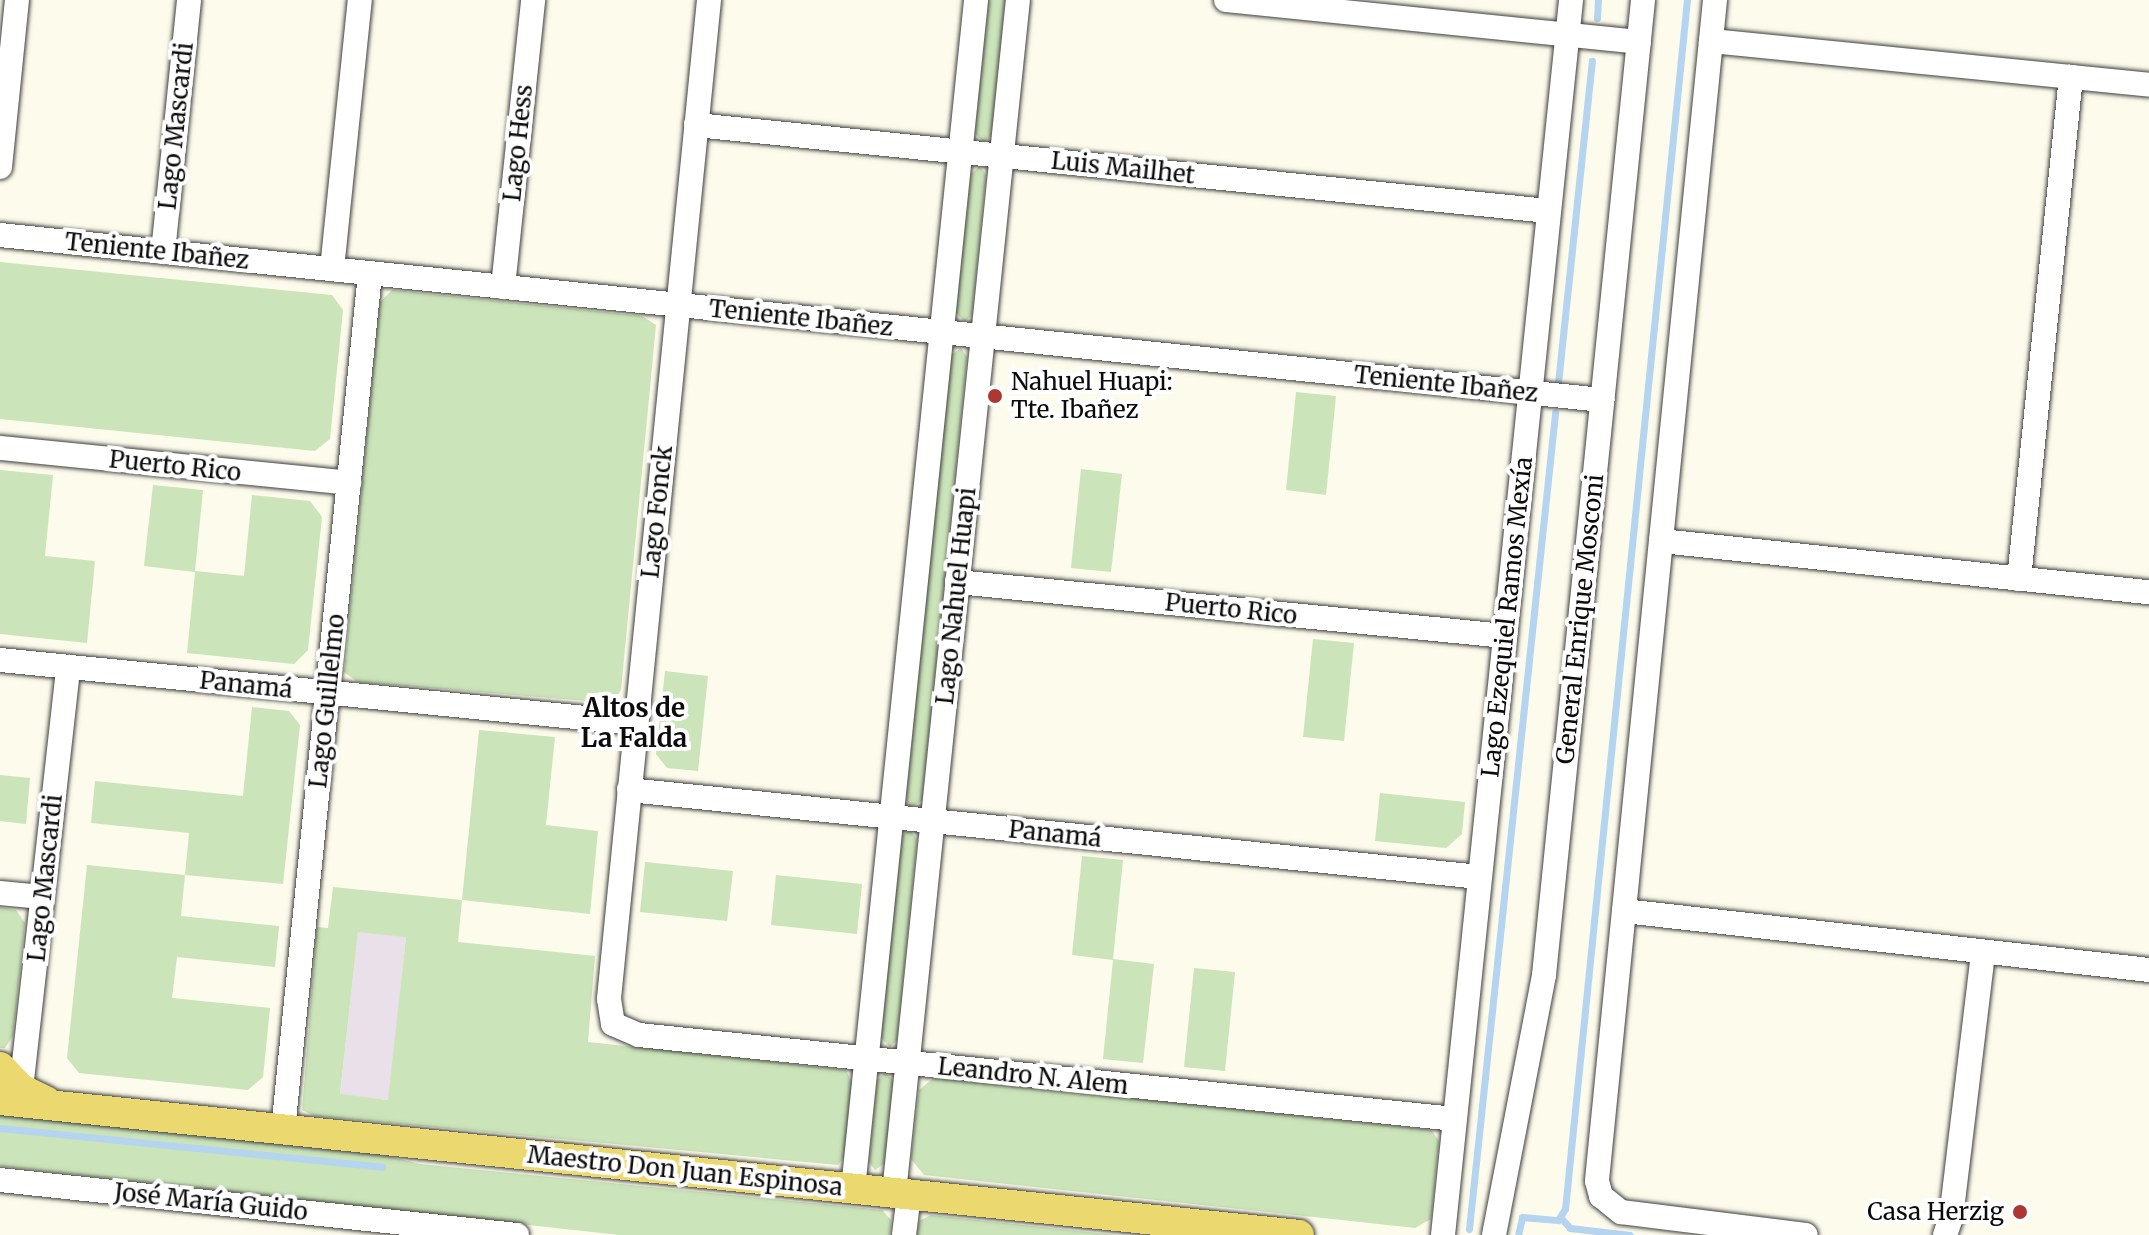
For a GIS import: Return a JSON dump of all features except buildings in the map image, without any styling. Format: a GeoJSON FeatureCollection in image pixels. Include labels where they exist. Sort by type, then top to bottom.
{"type":"FeatureCollection","features":[{"type":"Feature","properties":{"kind":"main road","name":"Maestro Don Juan Espinosa"},"geometry":{"type":"LineString","coordinates":[[0,1067],[11,1094],[71,1108],[1299,1235]]}},
{"type":"Feature","properties":{"kind":"street"},"geometry":{"type":"LineString","coordinates":[[0,167],[17,0]]}},
{"type":"Feature","properties":{"kind":"street","name":"Lago Mascardi"},"geometry":{"type":"LineString","coordinates":[[163,252],[189,0]]}},
{"type":"Feature","properties":{"kind":"street"},"geometry":{"type":"LineString","coordinates":[[332,269],[360,0]]}},
{"type":"Feature","properties":{"kind":"street","name":"Lago Hess"},"geometry":{"type":"LineString","coordinates":[[503,287],[533,0]]}},
{"type":"Feature","properties":{"kind":"street","name":"Lago Fonck"},"geometry":{"type":"LineString","coordinates":[[613,1024],[609,999],[709,0]]}},
{"type":"Feature","properties":{"kind":"street","name":"Lago Nahuel Huapi"},"geometry":{"type":"LineString","coordinates":[[853,1189],[976,0]]}},
{"type":"Feature","properties":{"kind":"street","name":"Lago Nahuel Huapi"},"geometry":{"type":"LineString","coordinates":[[904,1235],[901,1194],[908,1063],[1018,0]]}},
{"type":"Feature","properties":{"kind":"street"},"geometry":{"type":"LineString","coordinates":[[1226,0],[1639,42]]}},
{"type":"Feature","properties":{"kind":"street","name":"Lago Ezequiel Ramos Mexía"},"geometry":{"type":"LineString","coordinates":[[1443,1235],[1571,0]]}},
{"type":"Feature","properties":{"kind":"street","name":"General Enrique Mosconi"},"geometry":{"type":"LineString","coordinates":[[1494,1235],[1542,991],[1643,0]]}},
{"type":"Feature","properties":{"kind":"street"},"geometry":{"type":"LineString","coordinates":[[1715,0],[1598,1173],[1601,1196],[1613,1208],[1630,1214],[1806,1235]]}},
{"type":"Feature","properties":{"kind":"street"},"geometry":{"type":"LineString","coordinates":[[1711,41],[2149,85]]}},
{"type":"Feature","properties":{"kind":"street"},"geometry":{"type":"LineString","coordinates":[[2019,579],[2071,77]]}},
{"type":"Feature","properties":{"kind":"street","name":"Luis Mailhet"},"geometry":{"type":"LineString","coordinates":[[696,125],[1549,211]]}},
{"type":"Feature","properties":{"kind":"street","name":"Teniente Ibañez"},"geometry":{"type":"LineString","coordinates":[[0,235],[1603,400]]}},
{"type":"Feature","properties":{"kind":"street","name":"Lago Guillelmo"},"geometry":{"type":"LineString","coordinates":[[283,1130],[370,273]]}},
{"type":"Feature","properties":{"kind":"street","name":"Puerto Rico"},"geometry":{"type":"LineString","coordinates":[[0,448],[349,483]]}},
{"type":"Feature","properties":{"kind":"street"},"geometry":{"type":"LineString","coordinates":[[1661,541],[2149,592]]}},
{"type":"Feature","properties":{"kind":"street","name":"Puerto Rico"},"geometry":{"type":"LineString","coordinates":[[957,582],[1505,636]]}},
{"type":"Feature","properties":{"kind":"street","name":"Panamá"},"geometry":{"type":"LineString","coordinates":[[0,660],[636,723]]}},
{"type":"Feature","properties":{"kind":"street","name":"Lago Mascardi"},"geometry":{"type":"LineString","coordinates":[[11,1094],[42,897],[68,667]]}},
{"type":"Feature","properties":{"kind":"street","name":"Panamá"},"geometry":{"type":"LineString","coordinates":[[629,790],[1480,877]]}},
{"type":"Feature","properties":{"kind":"street"},"geometry":{"type":"LineString","coordinates":[[0,893],[42,897]]}},
{"type":"Feature","properties":{"kind":"street"},"geometry":{"type":"LineString","coordinates":[[1624,911],[2149,970]]}},
{"type":"Feature","properties":{"kind":"street"},"geometry":{"type":"LineString","coordinates":[[1945,1235],[1951,1218],[1983,952]]}},
{"type":"Feature","properties":{"kind":"street","name":"Leandro N. Alem"},"geometry":{"type":"LineString","coordinates":[[613,1024],[639,1035],[1455,1119]]}},
{"type":"Feature","properties":{"kind":"street","name":"José María Guido"},"geometry":{"type":"LineString","coordinates":[[0,1180],[377,1228],[517,1235]]}},
{"type":"Feature","properties":{"kind":"shaded area"},"geometry":{"type":"Polygon","coordinates":[[[358,931],[406,936],[389,1100],[340,1095],[358,931]]]}},
{"type":"Feature","properties":{"kind":"green space"},"geometry":{"type":"Polygon","coordinates":[[[989,0],[1005,0],[991,136],[984,142],[975,134],[989,0]]]}},
{"type":"Feature","properties":{"kind":"green space"},"geometry":{"type":"Polygon","coordinates":[[[980,166],[986,175],[972,315],[965,322],[956,313],[971,174],[980,166]]]}},
{"type":"Feature","properties":{"kind":"green space"},"geometry":{"type":"Polygon","coordinates":[[[0,262],[332,295],[343,310],[330,439],[315,451],[0,419],[0,262]]]}},
{"type":"Feature","properties":{"kind":"green space"},"geometry":{"type":"Polygon","coordinates":[[[392,290],[642,316],[656,325],[621,690],[612,703],[358,682],[344,672],[380,302],[392,290]]]}},
{"type":"Feature","properties":{"kind":"green space"},"geometry":{"type":"Polygon","coordinates":[[[961,348],[967,357],[922,801],[910,807],[906,800],[951,355],[961,348]]]}},
{"type":"Feature","properties":{"kind":"green space"},"geometry":{"type":"Polygon","coordinates":[[[1296,392],[1336,396],[1326,495],[1286,490],[1296,392]]]}},
{"type":"Feature","properties":{"kind":"green space"},"geometry":{"type":"Polygon","coordinates":[[[1081,469],[1122,474],[1111,572],[1071,568],[1081,469]]]}},
{"type":"Feature","properties":{"kind":"green space"},"geometry":{"type":"Polygon","coordinates":[[[0,470],[53,475],[45,556],[95,561],[87,643],[0,634],[0,470]]]}},
{"type":"Feature","properties":{"kind":"green space"},"geometry":{"type":"Polygon","coordinates":[[[153,485],[203,490],[195,571],[244,576],[252,495],[310,501],[322,517],[308,650],[294,664],[187,653],[195,572],[144,566],[153,485]]]}},
{"type":"Feature","properties":{"kind":"green space"},"geometry":{"type":"Polygon","coordinates":[[[1313,639],[1354,643],[1344,741],[1303,737],[1313,639]]]}},
{"type":"Feature","properties":{"kind":"green space"},"geometry":{"type":"Polygon","coordinates":[[[665,671],[708,676],[698,771],[667,768],[656,754],[665,671]]]}},
{"type":"Feature","properties":{"kind":"green space"},"geometry":{"type":"Polygon","coordinates":[[[252,707],[289,711],[300,725],[283,884],[185,875],[189,833],[91,823],[95,781],[243,796],[252,707]]]}},
{"type":"Feature","properties":{"kind":"green space"},"geometry":{"type":"Polygon","coordinates":[[[479,730],[555,737],[546,825],[598,831],[590,914],[462,900],[479,730]]]}},
{"type":"Feature","properties":{"kind":"green space"},"geometry":{"type":"Polygon","coordinates":[[[0,775],[30,778],[26,824],[0,821],[0,775]]]}},
{"type":"Feature","properties":{"kind":"green space"},"geometry":{"type":"Polygon","coordinates":[[[1380,793],[1465,802],[1462,834],[1446,848],[1375,841],[1380,793]]]}},
{"type":"Feature","properties":{"kind":"green space"},"geometry":{"type":"Polygon","coordinates":[[[910,830],[917,839],[897,1040],[890,1047],[881,1038],[902,835],[910,830]]]}},
{"type":"Feature","properties":{"kind":"green space"},"geometry":{"type":"Polygon","coordinates":[[[1082,856],[1123,860],[1113,959],[1154,964],[1143,1063],[1103,1059],[1113,960],[1072,955],[1082,856]]]}},
{"type":"Feature","properties":{"kind":"green space"},"geometry":{"type":"Polygon","coordinates":[[[645,862],[733,871],[727,921],[640,912],[645,862]]]}},
{"type":"Feature","properties":{"kind":"green space"},"geometry":{"type":"Polygon","coordinates":[[[87,865],[185,875],[181,916],[279,926],[275,967],[177,957],[172,998],[270,1008],[263,1077],[248,1090],[79,1073],[67,1058],[87,865]]]}},
{"type":"Feature","properties":{"kind":"green space"},"geometry":{"type":"Polygon","coordinates":[[[776,875],[862,884],[857,934],[771,925],[776,875]]]}},
{"type":"Feature","properties":{"kind":"green space"},"geometry":{"type":"Polygon","coordinates":[[[333,887],[462,900],[458,942],[595,956],[588,1042],[846,1070],[852,1083],[844,1157],[838,1165],[315,1116],[302,1110],[317,927],[328,928],[333,887]],[[358,932],[340,1094],[388,1100],[406,937],[358,932]]]}},
{"type":"Feature","properties":{"kind":"green space"},"geometry":{"type":"Polygon","coordinates":[[[0,907],[16,910],[25,923],[13,1036],[5,1048],[0,1048],[0,907]]]}},
{"type":"Feature","properties":{"kind":"green space"},"geometry":{"type":"Polygon","coordinates":[[[1194,968],[1235,972],[1225,1071],[1184,1067],[1194,968]]]}},
{"type":"Feature","properties":{"kind":"green space"},"geometry":{"type":"Polygon","coordinates":[[[886,1072],[893,1081],[885,1163],[875,1170],[869,1162],[877,1080],[886,1072]]]}},
{"type":"Feature","properties":{"kind":"green space"},"geometry":{"type":"Polygon","coordinates":[[[935,1077],[1431,1130],[1439,1141],[1431,1219],[1415,1228],[924,1175],[911,1159],[919,1090],[935,1077]]]}},
{"type":"Feature","properties":{"kind":"green space"},"geometry":{"type":"Polygon","coordinates":[[[0,1113],[364,1150],[420,1164],[882,1210],[891,1220],[890,1235],[619,1235],[0,1166],[0,1113]]]}},
{"type":"Feature","properties":{"kind":"green space"},"geometry":{"type":"Polygon","coordinates":[[[931,1215],[1116,1235],[917,1235],[919,1221],[931,1215]]]}},
{"type":"Feature","properties":{"kind":"waterway"},"geometry":{"type":"LineString","coordinates":[[1597,18],[1598,0]]}},
{"type":"Feature","properties":{"kind":"waterway"},"geometry":{"type":"LineString","coordinates":[[1518,1235],[1522,1217],[1558,1220],[1565,1209],[1687,0]]}},
{"type":"Feature","properties":{"kind":"waterway"},"geometry":{"type":"LineString","coordinates":[[1558,383],[1592,61]]}},
{"type":"Feature","properties":{"kind":"waterway"},"geometry":{"type":"LineString","coordinates":[[1469,1229],[1555,413]]}},
{"type":"Feature","properties":{"kind":"waterway"},"geometry":{"type":"LineString","coordinates":[[0,1128],[382,1167]]}},
{"type":"Feature","properties":{"kind":"waterway"},"geometry":{"type":"LineString","coordinates":[[1561,1218],[1570,1228],[1630,1235]]}},
{"type":"Feature","properties":{"kind":"place","name":"Nahuel Huapi: Tte. Ibañez"},"geometry":{"type":"Point","coordinates":[995,396]}},
{"type":"Feature","properties":{"kind":"place","name":"Casa Herzig"},"geometry":{"type":"Point","coordinates":[2020,1212]}},
{"type":"Feature","properties":{"kind":"district","name":"Altos de La Falda"},"geometry":{"type":"Point","coordinates":[634,723]}}]}
